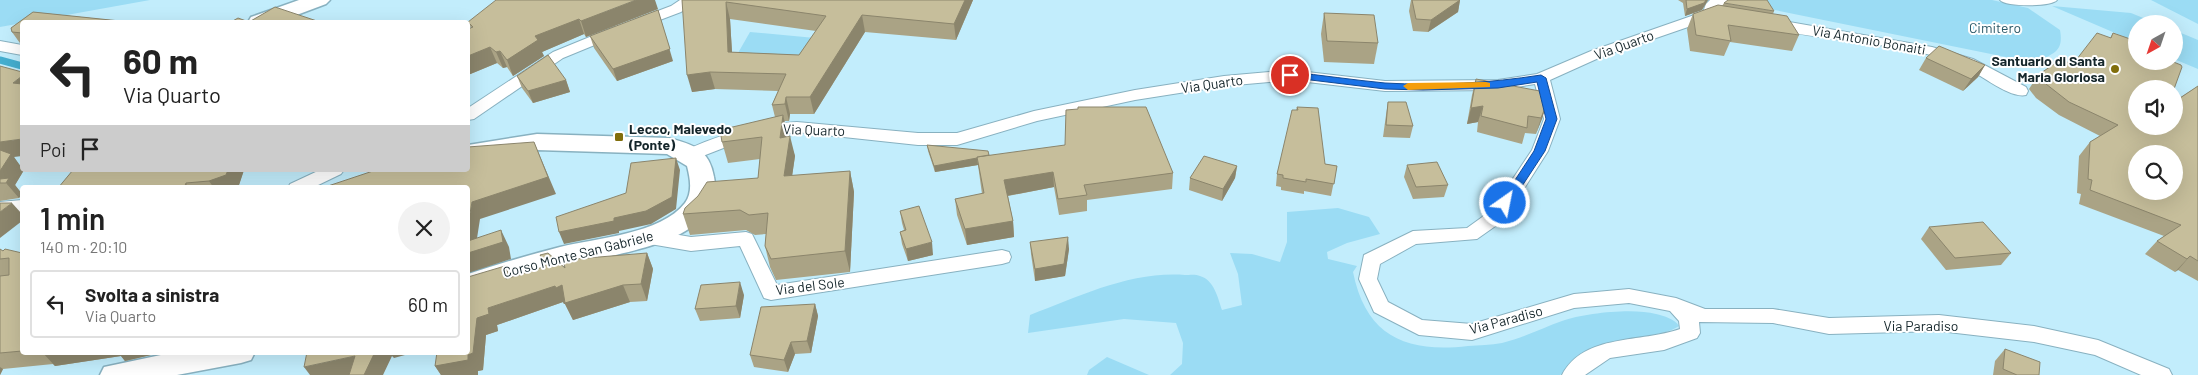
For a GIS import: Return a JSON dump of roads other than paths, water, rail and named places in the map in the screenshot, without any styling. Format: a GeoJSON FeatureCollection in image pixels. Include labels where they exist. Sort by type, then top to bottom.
{"type":"FeatureCollection","features":[{"type":"Feature","properties":{"kind":"main road"},"geometry":{"type":"LineString","coordinates":[[264,20],[319,0]]}},
{"type":"Feature","properties":{"kind":"main road"},"geometry":{"type":"LineString","coordinates":[[470,153],[512,144],[558,142],[669,146],[690,155]]}},
{"type":"Feature","properties":{"kind":"main road","name":"Corso Monte San Gabriele"},"geometry":{"type":"LineString","coordinates":[[470,284],[496,274],[576,252],[650,237],[684,220],[699,202],[704,182],[699,162],[690,155]]}},
{"type":"Feature","properties":{"kind":"main road"},"geometry":{"type":"LineString","coordinates":[[114,375],[224,355]]}},
{"type":"Feature","properties":{"kind":"street"},"geometry":{"type":"LineString","coordinates":[[470,114],[558,55],[676,9],[690,0]]}},
{"type":"Feature","properties":{"kind":"street","name":"Via Quarto"},"geometry":{"type":"LineString","coordinates":[[690,155],[737,135],[787,128],[818,128],[918,139],[957,139],[1056,111],[1224,81],[1290,75],[1385,86],[1498,85],[1541,78],[1596,54],[1710,14],[1713,4],[1724,0]]}},
{"type":"Feature","properties":{"kind":"street"},"geometry":{"type":"LineString","coordinates":[[2007,0],[2050,0]]}},
{"type":"Feature","properties":{"kind":"street"},"geometry":{"type":"LineString","coordinates":[[1710,14],[1729,17]]}},
{"type":"Feature","properties":{"kind":"street","name":"Via Antonio Bonaiti"},"geometry":{"type":"LineString","coordinates":[[1758,22],[1928,50],[1967,62],[2020,91]]}},
{"type":"Feature","properties":{"kind":"street"},"geometry":{"type":"LineString","coordinates":[[0,46],[20,50]]}},
{"type":"Feature","properties":{"kind":"street","name":"Via Paradiso"},"geometry":{"type":"LineString","coordinates":[[1541,78],[1552,119],[1540,151],[1498,215],[1470,234],[1413,238],[1371,260],[1368,279],[1381,307],[1419,327],[1472,332],[1574,301],[1629,296],[1676,305],[1704,316],[1773,316],[1829,326],[1939,323],[2034,334],[2098,348],[2162,375]]}},
{"type":"Feature","properties":{"kind":"street"},"geometry":{"type":"LineString","coordinates":[[302,185],[331,172]]}},
{"type":"Feature","properties":{"kind":"street"},"geometry":{"type":"LineString","coordinates":[[0,208],[20,206]]}},
{"type":"Feature","properties":{"kind":"street","name":"Via del Sole"},"geometry":{"type":"LineString","coordinates":[[650,237],[691,244],[746,239],[771,293],[1002,257]]}},
{"type":"Feature","properties":{"kind":"street"},"geometry":{"type":"LineString","coordinates":[[1572,375],[1593,356],[1615,347],[1662,343],[1690,332],[1689,318],[1676,305]]}},
{"type":"Feature","properties":{"kind":"waterway"},"geometry":{"type":"LineString","coordinates":[[0,60],[20,65]]}},
{"type":"Feature","properties":{"kind":"place","name":"Santuario di Santa Maria Gloriosa"},"geometry":{"type":"Point","coordinates":[2115,69]}},
{"type":"Feature","properties":{"kind":"place","name":"Lecco, Malevedo (Ponte)"},"geometry":{"type":"Point","coordinates":[619,137]}},
{"type":"Feature","properties":{"kind":"park label","name":"Cimitero"},"geometry":{"type":"Point","coordinates":[1995,28]}}]}
